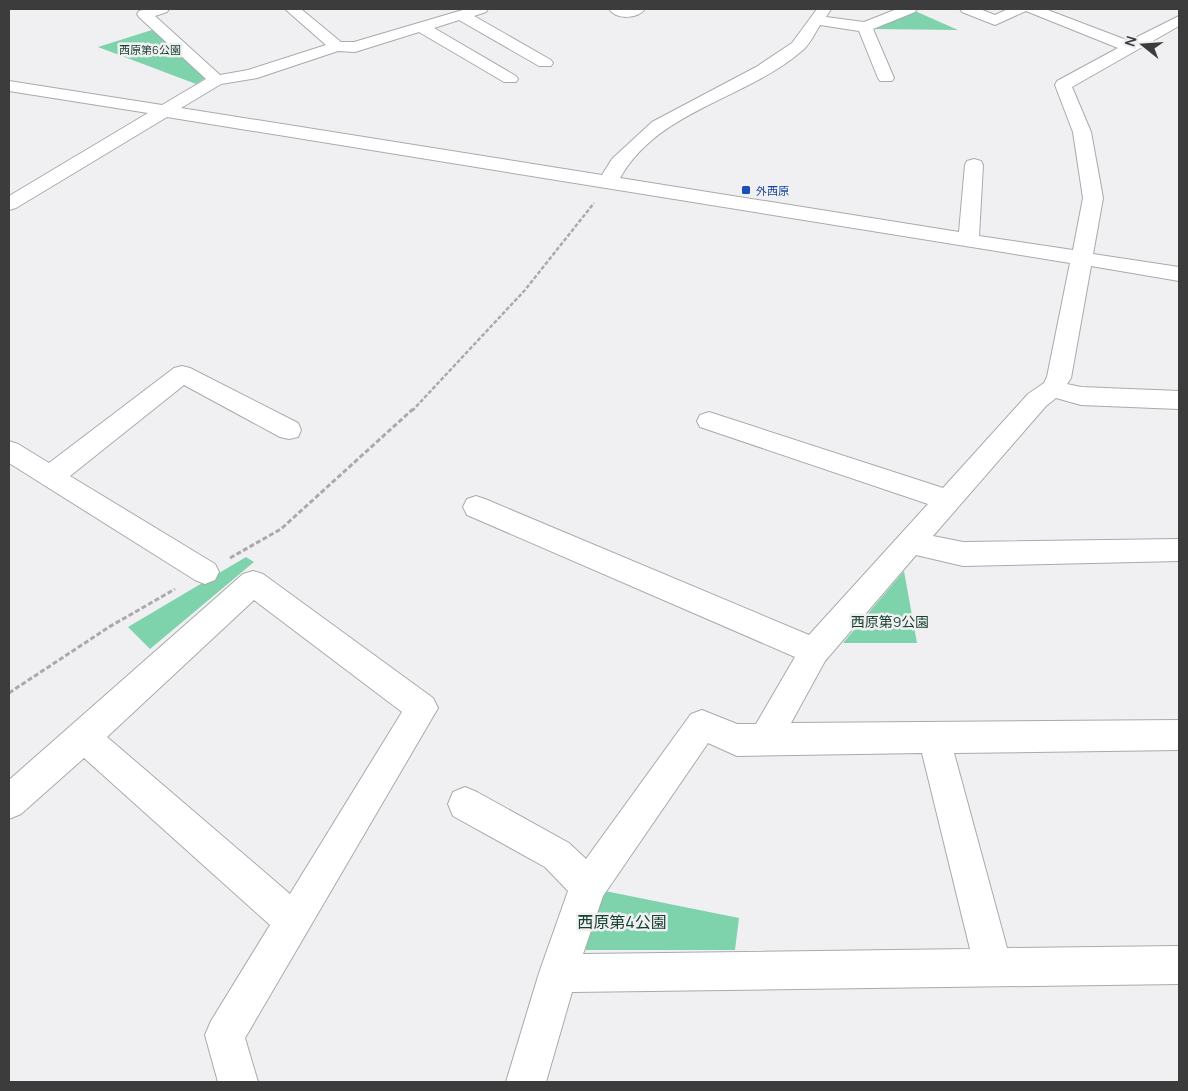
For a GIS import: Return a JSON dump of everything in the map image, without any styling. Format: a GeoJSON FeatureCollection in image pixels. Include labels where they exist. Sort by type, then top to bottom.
{"type":"FeatureCollection","features":[{"type":"Feature","properties":{"kind":"street"},"geometry":{"type":"LineString","coordinates":[[162,9],[144,14],[216,80]]}},
{"type":"Feature","properties":{"kind":"street"},"geometry":{"type":"LineString","coordinates":[[292,9],[337,46]]}},
{"type":"Feature","properties":{"kind":"street"},"geometry":{"type":"LineString","coordinates":[[9,204],[216,80],[251,75],[337,46],[356,47],[481,9]]}},
{"type":"Feature","properties":{"kind":"street"},"geometry":{"type":"LineString","coordinates":[[616,9],[624,14],[638,9]]}},
{"type":"Feature","properties":{"kind":"street"},"geometry":{"type":"LineString","coordinates":[[608,182],[619,163],[658,126],[754,74],[798,46],[820,14],[865,26],[910,9]]}},
{"type":"Feature","properties":{"kind":"street"},"geometry":{"type":"LineString","coordinates":[[967,9],[995,20],[1020,9]]}},
{"type":"Feature","properties":{"kind":"street"},"geometry":{"type":"LineString","coordinates":[[1032,9],[1130,47]]}},
{"type":"Feature","properties":{"kind":"street"},"geometry":{"type":"LineString","coordinates":[[1163,12],[1179,18]]}},
{"type":"Feature","properties":{"kind":"street"},"geometry":{"type":"LineString","coordinates":[[461,15],[545,63]]}},
{"type":"Feature","properties":{"kind":"street"},"geometry":{"type":"LineString","coordinates":[[765,739],[814,651],[1037,400],[1052,389],[1059,378],[1092,198],[1082,132],[1063,85],[1179,18]]}},
{"type":"Feature","properties":{"kind":"street"},"geometry":{"type":"LineString","coordinates":[[865,26],[886,78]]}},
{"type":"Feature","properties":{"kind":"street"},"geometry":{"type":"LineString","coordinates":[[422,27],[510,79]]}},
{"type":"Feature","properties":{"kind":"street"},"geometry":{"type":"LineString","coordinates":[[9,86],[1179,274]]}},
{"type":"Feature","properties":{"kind":"street"},"geometry":{"type":"LineString","coordinates":[[969,240],[974,166]]}},
{"type":"Feature","properties":{"kind":"street"},"geometry":{"type":"LineString","coordinates":[[50,477],[182,374],[289,430]]}},
{"type":"Feature","properties":{"kind":"street"},"geometry":{"type":"LineString","coordinates":[[1052,389],[1081,396],[1179,400]]}},
{"type":"Feature","properties":{"kind":"street"},"geometry":{"type":"LineString","coordinates":[[709,421],[947,500]]}},
{"type":"Feature","properties":{"kind":"street"},"geometry":{"type":"LineString","coordinates":[[11,455],[205,572]]}},
{"type":"Feature","properties":{"kind":"street"},"geometry":{"type":"LineString","coordinates":[[476,507],[814,651]]}},
{"type":"Feature","properties":{"kind":"street"},"geometry":{"type":"LineString","coordinates":[[910,542],[964,554],[1179,550]]}},
{"type":"Feature","properties":{"kind":"street"},"geometry":{"type":"LineString","coordinates":[[9,802],[84,737],[253,583],[422,708],[224,1035],[238,1082]]}},
{"type":"Feature","properties":{"kind":"street"},"geometry":{"type":"LineString","coordinates":[[526,1082],[558,973],[588,886],[702,725],[737,740],[1179,735]]}},
{"type":"Feature","properties":{"kind":"street"},"geometry":{"type":"LineString","coordinates":[[84,737],[292,920]]}},
{"type":"Feature","properties":{"kind":"street"},"geometry":{"type":"LineString","coordinates":[[934,737],[993,968]]}},
{"type":"Feature","properties":{"kind":"street"},"geometry":{"type":"LineString","coordinates":[[465,804],[556,855],[588,886]]}},
{"type":"Feature","properties":{"kind":"street"},"geometry":{"type":"LineString","coordinates":[[558,973],[1179,965]]}},
{"type":"Feature","properties":{"kind":"path"},"geometry":{"type":"LineString","coordinates":[[9,693],[109,627],[282,529],[418,405],[525,290],[608,182]]}},
{"type":"Feature","properties":{"kind":"green space"},"geometry":{"type":"Polygon","coordinates":[[[915,11],[958,30],[872,29],[915,11]]]}},
{"type":"Feature","properties":{"kind":"green space","name":"西原第6公園"},"geometry":{"type":"Polygon","coordinates":[[[155,29],[207,77],[196,84],[98,47],[155,29]]]}},
{"type":"Feature","properties":{"kind":"green space"},"geometry":{"type":"Polygon","coordinates":[[[246,557],[254,562],[150,649],[128,627],[246,557]]]}},
{"type":"Feature","properties":{"kind":"green space","name":"西原第9公園"},"geometry":{"type":"Polygon","coordinates":[[[904,571],[917,643],[843,643],[904,571]]]}},
{"type":"Feature","properties":{"kind":"green space","name":"西原第4公園"},"geometry":{"type":"Polygon","coordinates":[[[605,891],[739,918],[735,950],[581,950],[605,891]]]}},
{"type":"Feature","properties":{"kind":"place","name":"外西原"},"geometry":{"type":"Point","coordinates":[746,190]}}]}
